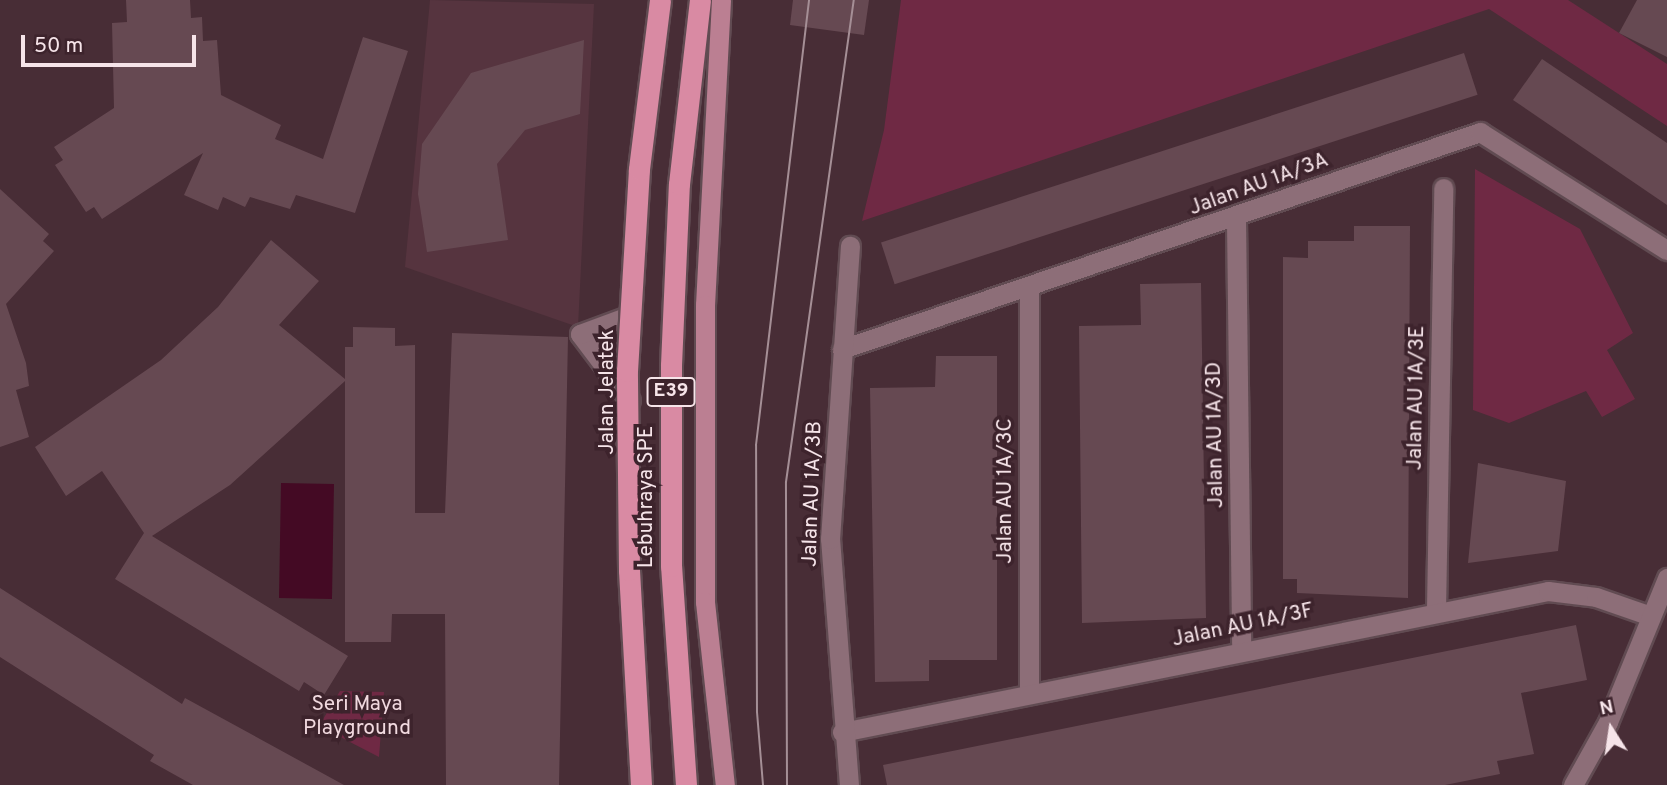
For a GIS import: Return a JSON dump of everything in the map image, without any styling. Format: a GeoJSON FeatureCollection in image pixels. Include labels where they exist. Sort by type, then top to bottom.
{"type":"FeatureCollection","features":[{"type":"Feature","properties":{"kind":"highway","name":"Lebuhraya SPE"},"geometry":{"type":"LineString","coordinates":[[640,785],[629,570],[627,372],[639,169],[661,0]]}},
{"type":"Feature","properties":{"kind":"highway","name":"Lebuhraya SPE"},"geometry":{"type":"LineString","coordinates":[[686,785],[671,566],[671,365],[679,184],[700,0]]}},
{"type":"Feature","properties":{"kind":"main road","name":"Jalan Jelatek"},"geometry":{"type":"LineString","coordinates":[[640,785],[629,528],[631,315],[633,242],[661,0]]}},
{"type":"Feature","properties":{"kind":"main road"},"geometry":{"type":"LineString","coordinates":[[721,0],[705,305],[705,602],[725,785]]}},
{"type":"Feature","properties":{"kind":"street","name":"Jalan AU 1A/3A"},"geometry":{"type":"LineString","coordinates":[[842,349],[1236,219],[1480,132],[1667,250]]}},
{"type":"Feature","properties":{"kind":"street","name":"Jalan AU 1A/3E"},"geometry":{"type":"LineString","coordinates":[[1436,610],[1443,188]]}},
{"type":"Feature","properties":{"kind":"street","name":"Jalan AU 1A/3D"},"geometry":{"type":"LineString","coordinates":[[1236,219],[1241,650]]}},
{"type":"Feature","properties":{"kind":"street","name":"Jalan AU 1A/3B"},"geometry":{"type":"LineString","coordinates":[[849,785],[842,732],[830,539],[850,246]]}},
{"type":"Feature","properties":{"kind":"street","name":"Jalan AU 1A/3C"},"geometry":{"type":"LineString","coordinates":[[1029,288],[1029,694]]}},
{"type":"Feature","properties":{"kind":"street"},"geometry":{"type":"LineString","coordinates":[[631,315],[580,334],[631,401]]}},
{"type":"Feature","properties":{"kind":"street"},"geometry":{"type":"LineString","coordinates":[[1573,785],[1608,722],[1667,578]]}},
{"type":"Feature","properties":{"kind":"street","name":"Jalan AU 1A/3F"},"geometry":{"type":"LineString","coordinates":[[842,732],[1436,610],[1548,591],[1596,597],[1651,616]]}},
{"type":"Feature","properties":{"kind":"shaded area"},"geometry":{"type":"Polygon","coordinates":[[[430,0],[594,4],[578,327],[405,267],[430,0]]]}},
{"type":"Feature","properties":{"kind":"shaded area"},"geometry":{"type":"Polygon","coordinates":[[[281,483],[334,484],[332,599],[279,598],[281,483]]]}},
{"type":"Feature","properties":{"kind":"green space"},"geometry":{"type":"Polygon","coordinates":[[[901,0],[1568,0],[1667,64],[1667,126],[1489,9],[862,221],[884,130],[901,0]]]}},
{"type":"Feature","properties":{"kind":"green space"},"geometry":{"type":"Polygon","coordinates":[[[1475,169],[1580,229],[1633,333],[1607,350],[1635,399],[1602,417],[1586,391],[1509,423],[1473,410],[1475,169]]]}},
{"type":"Feature","properties":{"kind":"green space","name":"Seri Maya Playground"},"geometry":{"type":"Polygon","coordinates":[[[340,691],[384,692],[379,757],[319,726],[340,691]]]}},
{"type":"Feature","properties":{"kind":"building"},"geometry":{"type":"Polygon","coordinates":[[[126,0],[190,0],[191,18],[202,17],[203,41],[217,40],[221,95],[281,125],[275,139],[323,159],[363,37],[408,51],[355,213],[296,195],[290,209],[250,197],[245,207],[223,197],[218,210],[184,195],[203,153],[102,219],[94,207],[86,212],[55,165],[63,160],[54,147],[114,108],[112,23],[127,22],[126,0]]]}},
{"type":"Feature","properties":{"kind":"building"},"geometry":{"type":"Polygon","coordinates":[[[793,0],[869,0],[864,35],[790,25],[793,0]]]}},
{"type":"Feature","properties":{"kind":"building"},"geometry":{"type":"Polygon","coordinates":[[[1637,0],[1667,0],[1667,57],[1619,33],[1637,0]]]}},
{"type":"Feature","properties":{"kind":"building"},"geometry":{"type":"Polygon","coordinates":[[[584,40],[580,114],[525,130],[497,164],[508,240],[427,252],[418,194],[422,144],[471,73],[584,40]]]}},
{"type":"Feature","properties":{"kind":"building"},"geometry":{"type":"Polygon","coordinates":[[[1464,53],[1478,95],[895,284],[881,242],[1464,53]]]}},
{"type":"Feature","properties":{"kind":"building"},"geometry":{"type":"Polygon","coordinates":[[[1542,59],[1667,143],[1667,205],[1513,100],[1542,59]]]}},
{"type":"Feature","properties":{"kind":"building"},"geometry":{"type":"Polygon","coordinates":[[[0,189],[49,234],[43,241],[54,251],[6,304],[26,363],[29,386],[16,390],[29,437],[0,447],[0,189]]]}},
{"type":"Feature","properties":{"kind":"building"},"geometry":{"type":"Polygon","coordinates":[[[1354,226],[1410,226],[1408,598],[1297,593],[1297,579],[1283,579],[1283,257],[1308,258],[1308,241],[1354,241],[1354,226]]]}},
{"type":"Feature","properties":{"kind":"building"},"geometry":{"type":"Polygon","coordinates":[[[271,240],[319,281],[279,325],[345,379],[345,347],[353,347],[353,327],[395,328],[395,346],[415,345],[415,513],[445,513],[452,333],[568,337],[559,785],[446,785],[445,614],[392,614],[391,642],[345,642],[345,381],[230,485],[152,536],[348,656],[324,695],[304,682],[299,691],[115,579],[144,533],[102,471],[66,496],[35,447],[161,360],[218,307],[271,240]]]}},
{"type":"Feature","properties":{"kind":"building"},"geometry":{"type":"Polygon","coordinates":[[[1201,283],[1206,618],[1082,623],[1079,326],[1141,325],[1140,284],[1201,283]]]}},
{"type":"Feature","properties":{"kind":"building"},"geometry":{"type":"Polygon","coordinates":[[[936,356],[997,356],[997,660],[929,660],[929,681],[875,682],[870,388],[935,387],[936,356]]]}},
{"type":"Feature","properties":{"kind":"building"},"geometry":{"type":"Polygon","coordinates":[[[1478,463],[1566,481],[1558,551],[1468,563],[1478,463]]]}},
{"type":"Feature","properties":{"kind":"building"},"geometry":{"type":"Polygon","coordinates":[[[0,588],[182,704],[185,698],[344,785],[193,785],[150,761],[154,755],[0,657],[0,588]]]}},
{"type":"Feature","properties":{"kind":"building"},"geometry":{"type":"Polygon","coordinates":[[[1576,625],[1587,680],[1521,693],[1534,754],[1497,761],[1500,774],[1445,785],[887,785],[883,765],[1576,625]]]}},
{"type":"Feature","properties":{"kind":"tram line"},"geometry":{"type":"LineString","coordinates":[[763,785],[757,712],[756,445],[809,0]]}},
{"type":"Feature","properties":{"kind":"tram line"},"geometry":{"type":"LineString","coordinates":[[787,785],[786,482],[854,0]]}}]}
